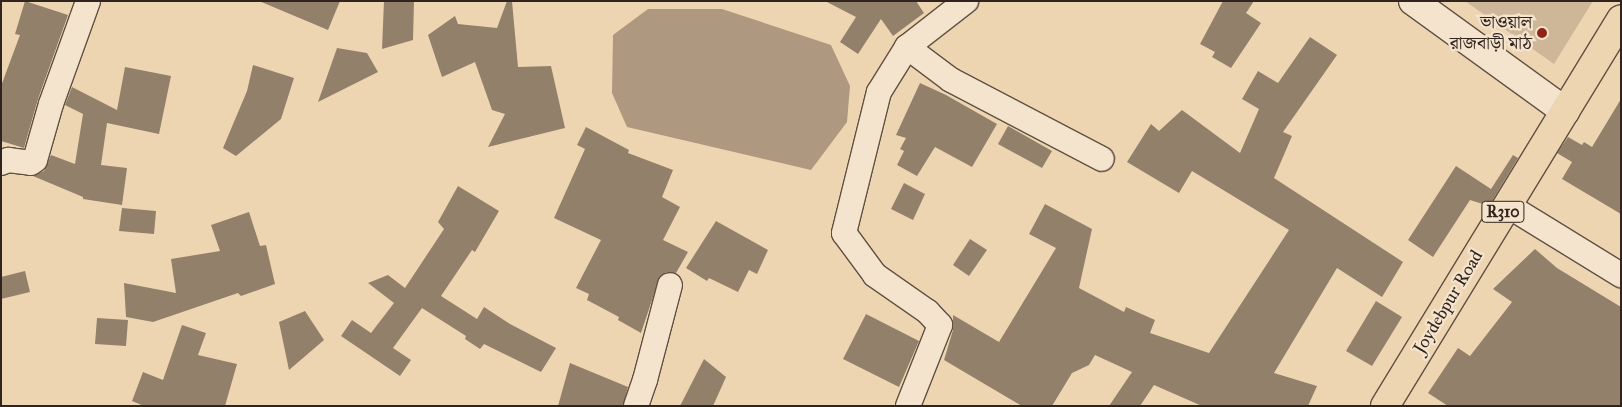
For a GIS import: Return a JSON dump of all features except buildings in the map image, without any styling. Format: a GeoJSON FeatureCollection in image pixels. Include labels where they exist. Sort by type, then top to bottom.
{"type":"FeatureCollection","features":[{"type":"Feature","properties":{"kind":"main road"},"geometry":{"type":"LineString","coordinates":[[1413,1],[1565,111]]}},
{"type":"Feature","properties":{"kind":"main road","name":"Joydebpur Road"},"geometry":{"type":"LineString","coordinates":[[1385,406],[1621,19]]}},
{"type":"Feature","properties":{"kind":"street"},"geometry":{"type":"LineString","coordinates":[[1,163],[8,160],[31,163],[35,160],[52,104],[88,1]]}},
{"type":"Feature","properties":{"kind":"street"},"geometry":{"type":"LineString","coordinates":[[908,406],[940,326],[928,312],[874,275],[844,233],[879,92],[907,47],[966,1]]}},
{"type":"Feature","properties":{"kind":"street"},"geometry":{"type":"LineString","coordinates":[[907,47],[951,80],[1102,159]]}},
{"type":"Feature","properties":{"kind":"street"},"geometry":{"type":"LineString","coordinates":[[1508,205],[1621,275]]}},
{"type":"Feature","properties":{"kind":"street"},"geometry":{"type":"LineString","coordinates":[[636,406],[646,380],[670,285]]}},
{"type":"Feature","properties":{"kind":"shaded area","name":"ভাওয়াল রাজবাড়ী মাঠ"},"geometry":{"type":"Polygon","coordinates":[[[1465,1],[1593,1],[1554,64],[1465,1]]]}},
{"type":"Feature","properties":{"kind":"shaded area"},"geometry":{"type":"Polygon","coordinates":[[[648,9],[722,9],[831,45],[850,86],[847,122],[811,170],[627,127],[612,93],[613,35],[648,9]]]}},
{"type":"Feature","properties":{"kind":"place","name":"ভাওয়াল রাজবাড়ী মাঠ"},"geometry":{"type":"Point","coordinates":[1542,33]}}]}
